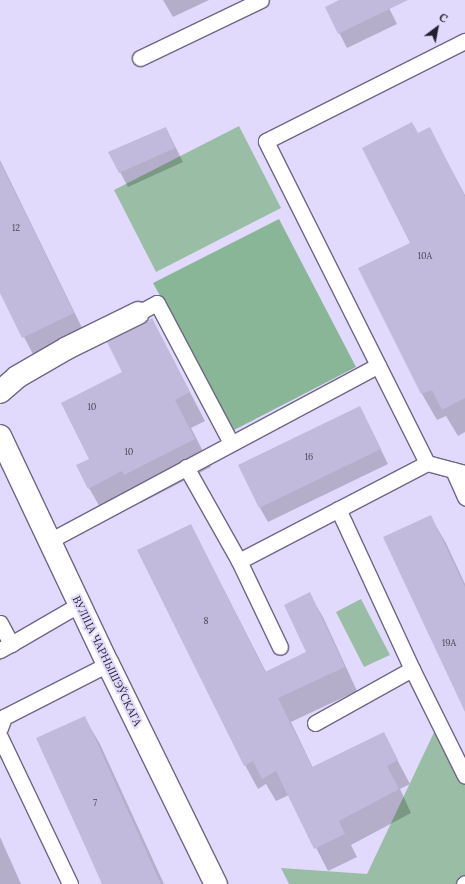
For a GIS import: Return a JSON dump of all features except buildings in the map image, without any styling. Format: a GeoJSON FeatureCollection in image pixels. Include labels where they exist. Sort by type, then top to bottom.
{"type":"FeatureCollection","features":[{"type":"Feature","properties":{"kind":"street"},"geometry":{"type":"LineString","coordinates":[[0,392],[17,377],[67,348],[138,313]]}},
{"type":"Feature","properties":{"kind":"street","name":"ВУЛІЦА ЧАРНЫШЭЎСКАГА"},"geometry":{"type":"LineString","coordinates":[[0,436],[108,664],[216,884]]}},
{"type":"Feature","properties":{"kind":"lane"},"geometry":{"type":"LineString","coordinates":[[140,58],[261,0]]}},
{"type":"Feature","properties":{"kind":"lane"},"geometry":{"type":"LineString","coordinates":[[427,463],[266,141],[465,41]]}},
{"type":"Feature","properties":{"kind":"lane"},"geometry":{"type":"LineString","coordinates":[[138,313],[157,302],[231,444]]}},
{"type":"Feature","properties":{"kind":"lane"},"geometry":{"type":"LineString","coordinates":[[50,540],[378,365]]}},
{"type":"Feature","properties":{"kind":"lane"},"geometry":{"type":"LineString","coordinates":[[239,561],[427,463],[459,472],[465,497]]}},
{"type":"Feature","properties":{"kind":"lane"},"geometry":{"type":"LineString","coordinates":[[186,467],[239,561],[280,647]]}},
{"type":"Feature","properties":{"kind":"lane"},"geometry":{"type":"LineString","coordinates":[[338,509],[412,670],[465,776]]}},
{"type":"Feature","properties":{"kind":"lane"},"geometry":{"type":"LineString","coordinates":[[0,623],[5,647],[80,604]]}},
{"type":"Feature","properties":{"kind":"lane"},"geometry":{"type":"LineString","coordinates":[[0,728],[4,717],[108,664]]}},
{"type":"Feature","properties":{"kind":"lane"},"geometry":{"type":"LineString","coordinates":[[316,723],[412,670]]}},
{"type":"Feature","properties":{"kind":"lane"},"geometry":{"type":"LineString","coordinates":[[0,737],[70,884]]}},
{"type":"Feature","properties":{"kind":"green space"},"geometry":{"type":"Polygon","coordinates":[[[239,126],[281,208],[156,272],[114,190],[239,126]]]}},
{"type":"Feature","properties":{"kind":"green space"},"geometry":{"type":"Polygon","coordinates":[[[279,219],[356,367],[234,430],[153,283],[279,219]]]}},
{"type":"Feature","properties":{"kind":"green space"},"geometry":{"type":"Polygon","coordinates":[[[361,599],[390,655],[364,667],[336,612],[361,599]]]}},
{"type":"Feature","properties":{"kind":"green space"},"geometry":{"type":"Polygon","coordinates":[[[437,726],[465,781],[465,879],[456,884],[289,884],[281,868],[367,874],[437,726]]]}}]}
